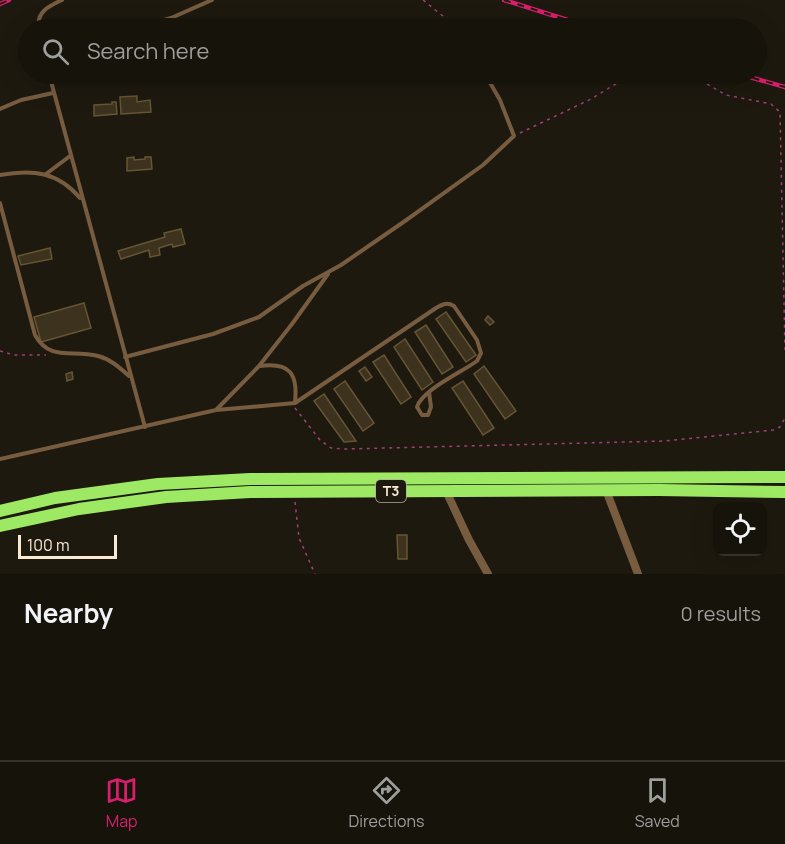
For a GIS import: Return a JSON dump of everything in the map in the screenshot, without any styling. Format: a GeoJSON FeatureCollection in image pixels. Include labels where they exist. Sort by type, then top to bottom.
{"type":"FeatureCollection","features":[{"type":"Feature","properties":{"kind":"highway","name":"T3"},"geometry":{"type":"LineString","coordinates":[[0,511],[55,498],[158,484],[250,479],[785,477]]}},
{"type":"Feature","properties":{"kind":"highway","name":"T3"},"geometry":{"type":"LineString","coordinates":[[0,526],[79,509],[166,497],[295,492],[606,490],[785,492]]}},
{"type":"Feature","properties":{"kind":"street"},"geometry":{"type":"LineString","coordinates":[[606,490],[638,574]]}},
{"type":"Feature","properties":{"kind":"street"},"geometry":{"type":"LineString","coordinates":[[446,491],[488,574]]}},
{"type":"Feature","properties":{"kind":"lane"},"geometry":{"type":"LineString","coordinates":[[39,18],[41,13],[62,0]]}},
{"type":"Feature","properties":{"kind":"lane"},"geometry":{"type":"LineString","coordinates":[[168,18],[212,0]]}},
{"type":"Feature","properties":{"kind":"lane"},"geometry":{"type":"LineString","coordinates":[[51,84],[145,427]]}},
{"type":"Feature","properties":{"kind":"lane"},"geometry":{"type":"LineString","coordinates":[[125,357],[243,324],[259,317],[303,286],[330,272],[483,165],[514,136],[500,100],[491,84]]}},
{"type":"Feature","properties":{"kind":"lane"},"geometry":{"type":"LineString","coordinates":[[0,109],[21,100],[53,93]]}},
{"type":"Feature","properties":{"kind":"lane"},"geometry":{"type":"LineString","coordinates":[[46,174],[70,156]]}},
{"type":"Feature","properties":{"kind":"lane"},"geometry":{"type":"LineString","coordinates":[[0,175],[46,174],[66,183],[83,201]]}},
{"type":"Feature","properties":{"kind":"lane"},"geometry":{"type":"LineString","coordinates":[[0,203],[35,334],[46,349],[56,353],[96,355],[117,365],[130,377]]}},
{"type":"Feature","properties":{"kind":"lane"},"geometry":{"type":"LineString","coordinates":[[216,410],[259,366],[330,272]]}},
{"type":"Feature","properties":{"kind":"lane"},"geometry":{"type":"LineString","coordinates":[[0,459],[216,410],[293,404],[442,304],[450,304],[454,306],[477,340],[481,354],[477,361],[429,392],[418,403],[418,411],[422,415],[430,411],[429,392]]}},
{"type":"Feature","properties":{"kind":"lane"},"geometry":{"type":"LineString","coordinates":[[259,366],[275,365],[288,370],[296,382],[293,404]]}},
{"type":"Feature","properties":{"kind":"path"},"geometry":{"type":"LineString","coordinates":[[423,0],[442,18]]}},
{"type":"Feature","properties":{"kind":"path"},"geometry":{"type":"LineString","coordinates":[[514,136],[591,99],[616,84]]}},
{"type":"Feature","properties":{"kind":"path"},"geometry":{"type":"LineString","coordinates":[[707,84],[726,95],[771,104],[780,112],[785,351]]}},
{"type":"Feature","properties":{"kind":"path"},"geometry":{"type":"LineString","coordinates":[[0,351],[25,356],[56,353]]}},
{"type":"Feature","properties":{"kind":"path"},"geometry":{"type":"LineString","coordinates":[[293,404],[320,440],[331,448],[345,449],[665,441],[773,430],[780,427],[785,418]]}},
{"type":"Feature","properties":{"kind":"path"},"geometry":{"type":"LineString","coordinates":[[295,492],[297,532],[307,560],[315,574]]}},
{"type":"Feature","properties":{"kind":"building"},"geometry":{"type":"Polygon","coordinates":[[[137,96],[137,102],[150,100],[151,112],[121,114],[120,97],[137,96]]]}},
{"type":"Feature","properties":{"kind":"building"},"geometry":{"type":"Polygon","coordinates":[[[116,102],[117,114],[94,116],[94,105],[112,104],[116,102]]]}},
{"type":"Feature","properties":{"kind":"building"},"geometry":{"type":"Polygon","coordinates":[[[134,157],[134,160],[151,157],[152,169],[127,171],[127,158],[134,157]]]}},
{"type":"Feature","properties":{"kind":"building"},"geometry":{"type":"Polygon","coordinates":[[[181,229],[185,244],[173,247],[172,244],[159,248],[160,255],[150,257],[149,250],[121,259],[118,251],[165,237],[164,233],[181,229]]]}},
{"type":"Feature","properties":{"kind":"building"},"geometry":{"type":"Polygon","coordinates":[[[50,248],[52,259],[21,265],[18,256],[50,248]]]}},
{"type":"Feature","properties":{"kind":"building"},"geometry":{"type":"Polygon","coordinates":[[[84,303],[91,328],[41,342],[34,317],[84,303]]]}},
{"type":"Feature","properties":{"kind":"building"},"geometry":{"type":"Polygon","coordinates":[[[446,312],[476,355],[466,362],[436,319],[446,312]]]}},
{"type":"Feature","properties":{"kind":"building"},"geometry":{"type":"Polygon","coordinates":[[[488,316],[494,322],[490,325],[485,320],[488,316]]]}},
{"type":"Feature","properties":{"kind":"building"},"geometry":{"type":"Polygon","coordinates":[[[426,325],[453,367],[442,374],[415,332],[426,325]]]}},
{"type":"Feature","properties":{"kind":"building"},"geometry":{"type":"Polygon","coordinates":[[[405,339],[433,382],[422,390],[394,347],[405,339]]]}},
{"type":"Feature","properties":{"kind":"building"},"geometry":{"type":"Polygon","coordinates":[[[384,355],[411,397],[401,404],[373,362],[384,355]]]}},
{"type":"Feature","properties":{"kind":"building"},"geometry":{"type":"Polygon","coordinates":[[[484,366],[516,411],[505,419],[474,374],[484,366]]]}},
{"type":"Feature","properties":{"kind":"building"},"geometry":{"type":"Polygon","coordinates":[[[365,367],[372,377],[366,381],[359,371],[365,367]]]}},
{"type":"Feature","properties":{"kind":"building"},"geometry":{"type":"Polygon","coordinates":[[[72,372],[73,379],[67,381],[66,374],[72,372]]]}},
{"type":"Feature","properties":{"kind":"building"},"geometry":{"type":"Polygon","coordinates":[[[345,381],[374,423],[363,431],[334,389],[345,381]]]}},
{"type":"Feature","properties":{"kind":"building"},"geometry":{"type":"Polygon","coordinates":[[[463,381],[494,428],[483,435],[452,388],[463,381]]]}},
{"type":"Feature","properties":{"kind":"building"},"geometry":{"type":"Polygon","coordinates":[[[324,394],[356,441],[344,442],[314,401],[324,394]]]}},
{"type":"Feature","properties":{"kind":"building"},"geometry":{"type":"Polygon","coordinates":[[[397,535],[407,535],[407,559],[398,559],[397,535]]]}},
{"type":"Feature","properties":{"kind":"railway"},"geometry":{"type":"LineString","coordinates":[[0,4],[9,0]]}},
{"type":"Feature","properties":{"kind":"railway"},"geometry":{"type":"LineString","coordinates":[[504,0],[561,18]]}},
{"type":"Feature","properties":{"kind":"railway"},"geometry":{"type":"LineString","coordinates":[[767,82],[785,87]]}}]}
